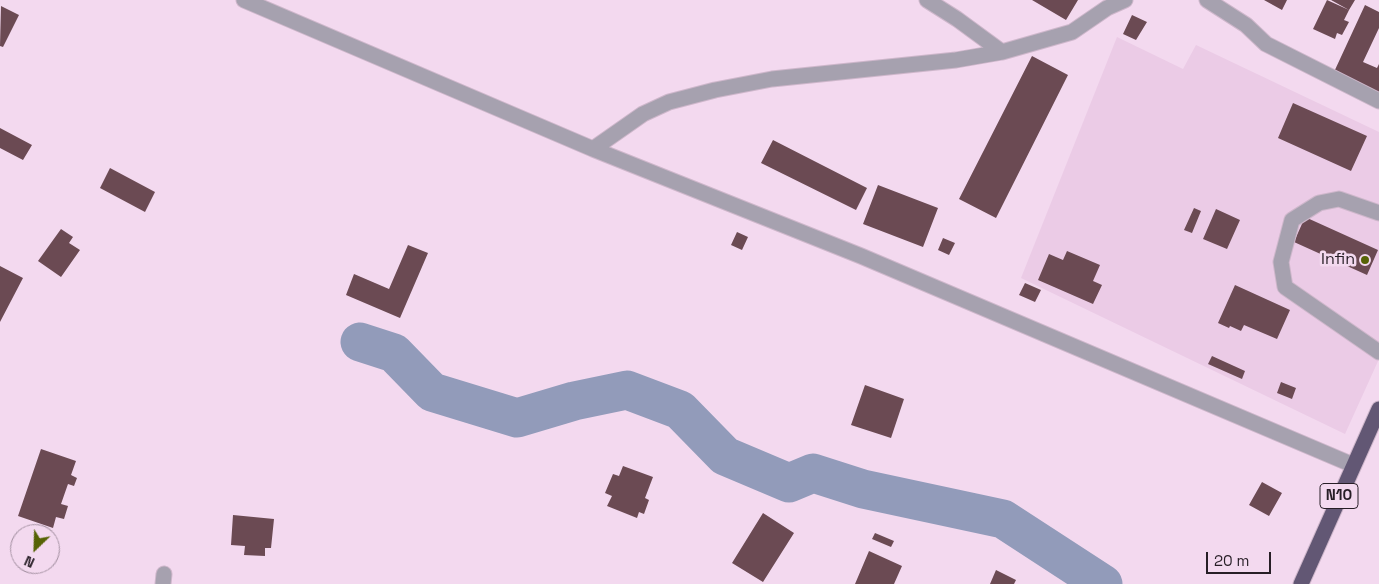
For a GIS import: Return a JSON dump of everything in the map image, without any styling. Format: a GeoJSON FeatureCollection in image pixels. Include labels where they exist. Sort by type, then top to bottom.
{"type":"FeatureCollection","features":[{"type":"Feature","properties":{"kind":"highway","name":"N10"},"geometry":{"type":"LineString","coordinates":[[1301,584],[1379,409]]}},
{"type":"Feature","properties":{"kind":"street"},"geometry":{"type":"LineString","coordinates":[[244,0],[593,149],[861,256],[1353,465]]}},
{"type":"Feature","properties":{"kind":"street"},"geometry":{"type":"LineString","coordinates":[[927,0],[1002,52]]}},
{"type":"Feature","properties":{"kind":"street"},"geometry":{"type":"LineString","coordinates":[[593,149],[643,114],[669,102],[715,90],[772,79],[956,60],[1002,52],[1072,32],[1107,8],[1126,0]]}},
{"type":"Feature","properties":{"kind":"street"},"geometry":{"type":"LineString","coordinates":[[1207,0],[1246,25],[1266,44],[1379,101]]}},
{"type":"Feature","properties":{"kind":"street"},"geometry":{"type":"LineString","coordinates":[[1379,213],[1339,199],[1320,203],[1292,220],[1281,262],[1284,287],[1379,352]]}},
{"type":"Feature","properties":{"kind":"shaded area"},"geometry":{"type":"Polygon","coordinates":[[[1117,37],[1183,69],[1196,45],[1379,132],[1379,359],[1345,434],[1021,278],[1117,37]]]}},
{"type":"Feature","properties":{"kind":"building"},"geometry":{"type":"Polygon","coordinates":[[[1032,0],[1078,0],[1066,20],[1032,0]]]}},
{"type":"Feature","properties":{"kind":"building"},"geometry":{"type":"Polygon","coordinates":[[[1264,0],[1287,0],[1282,10],[1264,0]]]}},
{"type":"Feature","properties":{"kind":"building"},"geometry":{"type":"Polygon","coordinates":[[[1327,0],[1349,10],[1344,20],[1349,22],[1342,35],[1337,33],[1335,39],[1313,29],[1327,0]]]}},
{"type":"Feature","properties":{"kind":"building"},"geometry":{"type":"Polygon","coordinates":[[[1331,0],[1355,0],[1349,10],[1331,0]]]}},
{"type":"Feature","properties":{"kind":"building"},"geometry":{"type":"Polygon","coordinates":[[[1365,5],[1379,12],[1379,28],[1363,62],[1377,68],[1379,64],[1379,93],[1334,72],[1365,5]]]}},
{"type":"Feature","properties":{"kind":"building"},"geometry":{"type":"Polygon","coordinates":[[[1,6],[19,15],[3,47],[0,46],[1,6]]]}},
{"type":"Feature","properties":{"kind":"building"},"geometry":{"type":"Polygon","coordinates":[[[1132,15],[1147,22],[1136,40],[1123,34],[1132,15]]]}},
{"type":"Feature","properties":{"kind":"building"},"geometry":{"type":"Polygon","coordinates":[[[1032,56],[1068,75],[996,218],[959,199],[1032,56]]]}},
{"type":"Feature","properties":{"kind":"building"},"geometry":{"type":"Polygon","coordinates":[[[1293,103],[1367,136],[1351,171],[1278,138],[1293,103]]]}},
{"type":"Feature","properties":{"kind":"building"},"geometry":{"type":"Polygon","coordinates":[[[0,128],[32,145],[23,160],[0,148],[0,128]]]}},
{"type":"Feature","properties":{"kind":"building"},"geometry":{"type":"Polygon","coordinates":[[[773,140],[867,188],[856,210],[761,163],[773,140]]]}},
{"type":"Feature","properties":{"kind":"building"},"geometry":{"type":"Polygon","coordinates":[[[110,168],[155,192],[145,212],[100,188],[110,168]]]}},
{"type":"Feature","properties":{"kind":"building"},"geometry":{"type":"Polygon","coordinates":[[[878,185],[938,208],[923,247],[863,224],[878,185]]]}},
{"type":"Feature","properties":{"kind":"building"},"geometry":{"type":"Polygon","coordinates":[[[1194,208],[1201,211],[1192,233],[1184,230],[1194,208]]]}},
{"type":"Feature","properties":{"kind":"building"},"geometry":{"type":"Polygon","coordinates":[[[1216,209],[1240,220],[1227,249],[1203,239],[1216,209]]]}},
{"type":"Feature","properties":{"kind":"building"},"geometry":{"type":"Polygon","coordinates":[[[1305,217],[1378,250],[1367,275],[1294,242],[1305,217]]]}},
{"type":"Feature","properties":{"kind":"building"},"geometry":{"type":"Polygon","coordinates":[[[61,229],[73,237],[69,243],[80,250],[61,277],[38,261],[61,229]]]}},
{"type":"Feature","properties":{"kind":"building"},"geometry":{"type":"Polygon","coordinates":[[[737,232],[748,237],[742,250],[731,245],[737,232]]]}},
{"type":"Feature","properties":{"kind":"building"},"geometry":{"type":"Polygon","coordinates":[[[943,238],[955,243],[949,255],[938,250],[943,238]]]}},
{"type":"Feature","properties":{"kind":"building"},"geometry":{"type":"Polygon","coordinates":[[[408,245],[428,253],[400,318],[346,295],[354,274],[389,289],[408,245]]]}},
{"type":"Feature","properties":{"kind":"building"},"geometry":{"type":"Polygon","coordinates":[[[1067,251],[1100,265],[1093,281],[1102,285],[1093,304],[1038,280],[1049,254],[1063,260],[1067,251]]]}},
{"type":"Feature","properties":{"kind":"building"},"geometry":{"type":"Polygon","coordinates":[[[0,266],[23,278],[0,322],[0,266]]]}},
{"type":"Feature","properties":{"kind":"building"},"geometry":{"type":"Polygon","coordinates":[[[1025,283],[1041,290],[1035,302],[1019,295],[1025,283]]]}},
{"type":"Feature","properties":{"kind":"building"},"geometry":{"type":"Polygon","coordinates":[[[1235,285],[1290,310],[1277,339],[1244,325],[1241,331],[1218,323],[1235,285]]]}},
{"type":"Feature","properties":{"kind":"building"},"geometry":{"type":"Polygon","coordinates":[[[1212,356],[1245,371],[1242,379],[1208,364],[1212,356]]]}},
{"type":"Feature","properties":{"kind":"building"},"geometry":{"type":"Polygon","coordinates":[[[1281,382],[1296,388],[1292,399],[1277,393],[1281,382]]]}},
{"type":"Feature","properties":{"kind":"building"},"geometry":{"type":"Polygon","coordinates":[[[865,385],[904,399],[891,438],[851,425],[865,385]]]}},
{"type":"Feature","properties":{"kind":"building"},"geometry":{"type":"Polygon","coordinates":[[[41,449],[76,461],[71,475],[77,478],[74,486],[68,484],[61,504],[68,506],[64,519],[56,517],[54,524],[41,524],[18,516],[41,449]]]}},
{"type":"Feature","properties":{"kind":"building"},"geometry":{"type":"Polygon","coordinates":[[[623,466],[653,477],[645,498],[649,500],[644,514],[639,512],[637,518],[607,506],[612,496],[605,493],[613,474],[619,476],[623,466]]]}},
{"type":"Feature","properties":{"kind":"building"},"geometry":{"type":"Polygon","coordinates":[[[1262,482],[1282,493],[1269,516],[1249,505],[1262,482]]]}},
{"type":"Feature","properties":{"kind":"building"},"geometry":{"type":"Polygon","coordinates":[[[763,513],[794,533],[763,582],[732,563],[763,513]]]}},
{"type":"Feature","properties":{"kind":"building"},"geometry":{"type":"Polygon","coordinates":[[[233,515],[274,519],[271,548],[265,548],[265,556],[244,555],[245,546],[231,545],[233,515]]]}},
{"type":"Feature","properties":{"kind":"building"},"geometry":{"type":"Polygon","coordinates":[[[875,533],[894,541],[891,547],[872,539],[875,533]]]}},
{"type":"Feature","properties":{"kind":"building"},"geometry":{"type":"Polygon","coordinates":[[[869,551],[902,566],[894,584],[855,584],[869,551]]]}},
{"type":"Feature","properties":{"kind":"building"},"geometry":{"type":"Polygon","coordinates":[[[996,570],[1016,580],[1014,584],[990,584],[996,570]]]}},
{"type":"Feature","properties":{"kind":"waterway"},"geometry":{"type":"LineString","coordinates":[[360,342],[394,353],[432,392],[517,418],[574,401],[627,390],[680,410],[725,456],[789,483],[813,473],[863,489],[1003,519],[1103,584]]}},
{"type":"Feature","properties":{"kind":"place","name":"Infin"},"geometry":{"type":"Point","coordinates":[1365,260]}}]}
